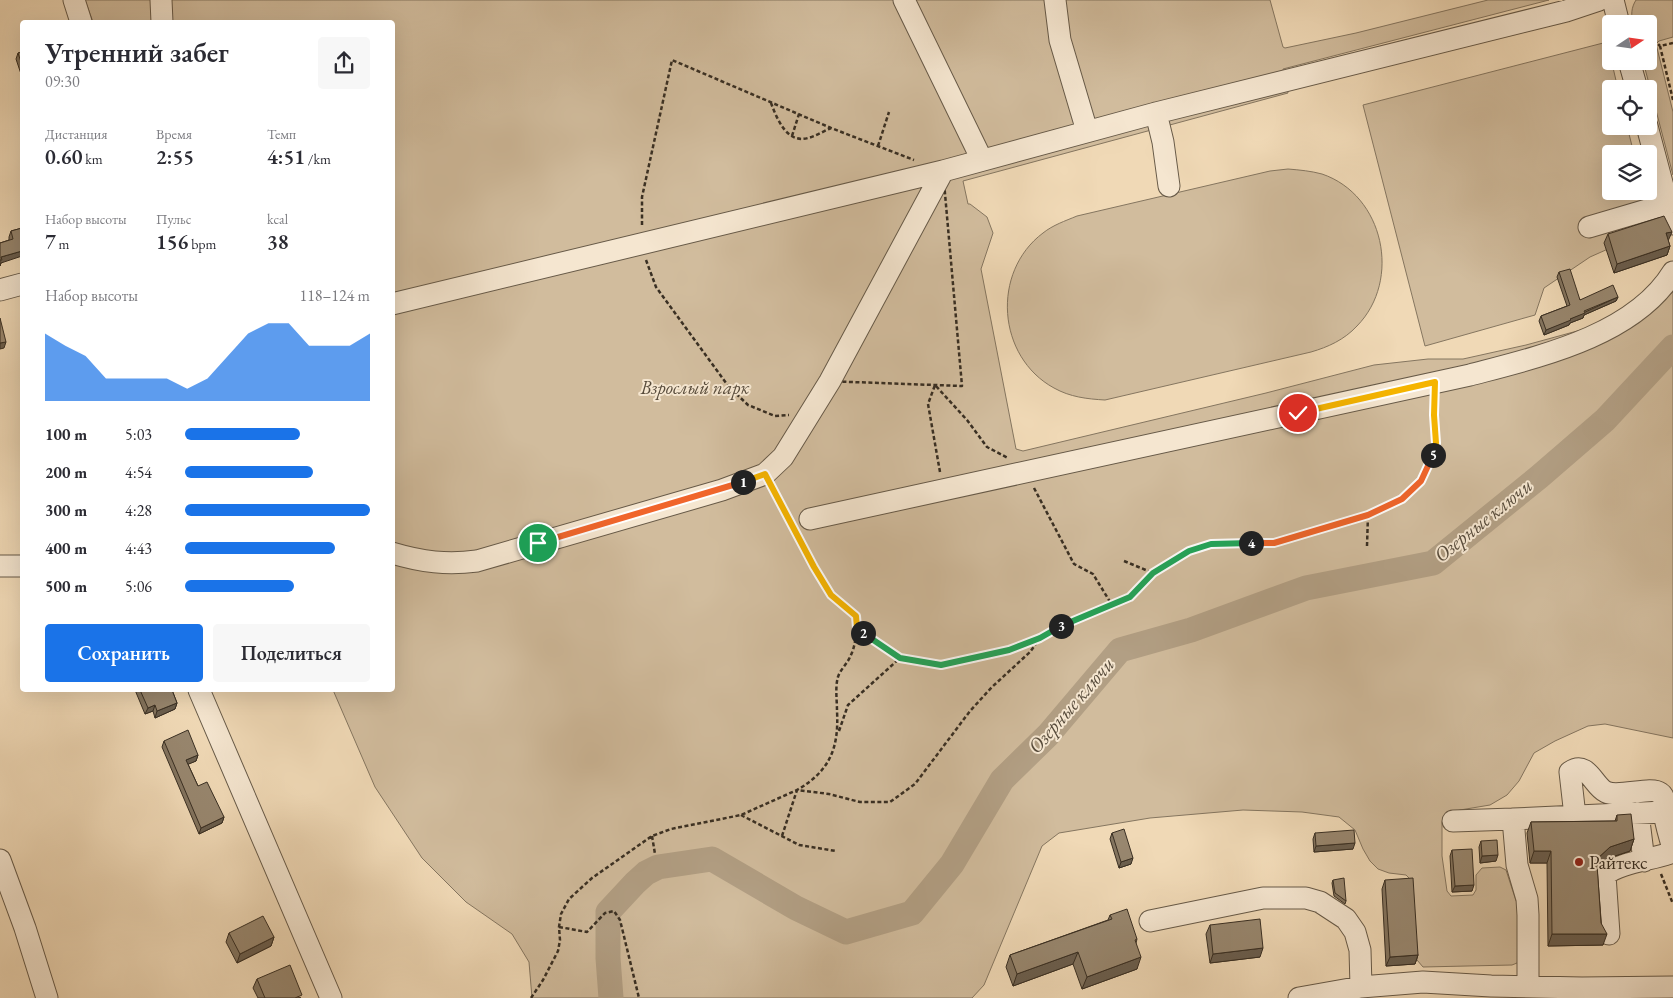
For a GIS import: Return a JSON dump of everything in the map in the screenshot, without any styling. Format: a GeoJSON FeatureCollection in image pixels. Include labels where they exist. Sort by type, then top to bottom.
{"type":"FeatureCollection","features":[{"type":"Feature","properties":{"kind":"street"},"geometry":{"type":"LineString","coordinates":[[74,0],[80,20]]}},
{"type":"Feature","properties":{"kind":"street"},"geometry":{"type":"LineString","coordinates":[[161,0],[162,20]]}},
{"type":"Feature","properties":{"kind":"street"},"geometry":{"type":"LineString","coordinates":[[904,0],[982,160]]}},
{"type":"Feature","properties":{"kind":"street"},"geometry":{"type":"LineString","coordinates":[[1055,0],[1060,40],[1087,131]]}},
{"type":"Feature","properties":{"kind":"street"},"geometry":{"type":"LineString","coordinates":[[395,303],[943,171],[1087,131],[1565,6],[1599,0]]}},
{"type":"Feature","properties":{"kind":"street"},"geometry":{"type":"LineString","coordinates":[[1613,0],[1617,15]]}},
{"type":"Feature","properties":{"kind":"street"},"geometry":{"type":"LineString","coordinates":[[1156,113],[1169,186]]}},
{"type":"Feature","properties":{"kind":"street"},"geometry":{"type":"LineString","coordinates":[[1589,227],[1670,214],[1649,135]]}},
{"type":"Feature","properties":{"kind":"street"},"geometry":{"type":"LineString","coordinates":[[395,554],[420,561],[440,563],[457,564],[477,561],[722,490],[765,474],[783,457],[943,171]]}},
{"type":"Feature","properties":{"kind":"street"},"geometry":{"type":"LineString","coordinates":[[810,519],[1470,375],[1534,358],[1617,325],[1645,305],[1673,272]]}},
{"type":"Feature","properties":{"kind":"street"},"geometry":{"type":"LineString","coordinates":[[0,290],[20,285]]}},
{"type":"Feature","properties":{"kind":"street"},"geometry":{"type":"LineString","coordinates":[[0,566],[20,566]]}},
{"type":"Feature","properties":{"kind":"street"},"geometry":{"type":"LineString","coordinates":[[201,692],[331,998]]}},
{"type":"Feature","properties":{"kind":"street"},"geometry":{"type":"LineString","coordinates":[[1575,816],[1570,772],[1580,768],[1585,770],[1607,792],[1617,794],[1654,791],[1660,793],[1664,798],[1661,855]]}},
{"type":"Feature","properties":{"kind":"street"},"geometry":{"type":"LineString","coordinates":[[1453,821],[1664,812]]}},
{"type":"Feature","properties":{"kind":"street"},"geometry":{"type":"LineString","coordinates":[[1638,814],[1661,855]]}},
{"type":"Feature","properties":{"kind":"street"},"geometry":{"type":"LineString","coordinates":[[1513,819],[1517,865],[1525,890],[1527,907],[1528,987]]}},
{"type":"Feature","properties":{"kind":"street"},"geometry":{"type":"LineString","coordinates":[[1609,934],[1605,875],[1613,868],[1661,855]]}},
{"type":"Feature","properties":{"kind":"street"},"geometry":{"type":"LineString","coordinates":[[0,860],[25,928],[47,998]]}},
{"type":"Feature","properties":{"kind":"street"},"geometry":{"type":"LineString","coordinates":[[1150,921],[1263,898],[1306,898],[1320,902],[1346,919],[1355,932],[1360,950],[1361,987]]}},
{"type":"Feature","properties":{"kind":"street"},"geometry":{"type":"LineString","coordinates":[[1299,998],[1361,987],[1423,982],[1491,992],[1528,987],[1581,993],[1673,986]]}},
{"type":"Feature","properties":{"kind":"path"},"geometry":{"type":"LineString","coordinates":[[1673,43],[1660,46],[1673,100]]}},
{"type":"Feature","properties":{"kind":"path"},"geometry":{"type":"LineString","coordinates":[[790,415],[775,416],[748,405],[729,387],[656,287],[647,262],[642,243],[642,197],[672,60],[771,104],[915,160]]}},
{"type":"Feature","properties":{"kind":"path"},"geometry":{"type":"LineString","coordinates":[[771,104],[779,124],[792,136],[807,138],[831,128]]}},
{"type":"Feature","properties":{"kind":"path"},"geometry":{"type":"LineString","coordinates":[[878,146],[889,112]]}},
{"type":"Feature","properties":{"kind":"path"},"geometry":{"type":"LineString","coordinates":[[792,136],[799,114]]}},
{"type":"Feature","properties":{"kind":"path"},"geometry":{"type":"LineString","coordinates":[[824,384],[962,386],[943,171]]}},
{"type":"Feature","properties":{"kind":"path"},"geometry":{"type":"LineString","coordinates":[[857,628],[900,658],[941,665],[1009,650],[1130,597],[1153,573],[1189,551],[1211,544],[1274,543],[1368,515],[1402,499],[1421,481],[1433,456],[1436,443],[1434,415],[1435,382]]}},
{"type":"Feature","properties":{"kind":"path"},"geometry":{"type":"LineString","coordinates":[[765,474],[831,595],[856,616],[857,628],[851,656],[838,676],[838,733]]}},
{"type":"Feature","properties":{"kind":"path"},"geometry":{"type":"LineString","coordinates":[[1367,546],[1368,515]]}},
{"type":"Feature","properties":{"kind":"path"},"geometry":{"type":"LineString","coordinates":[[1124,561],[1153,573]]}},
{"type":"Feature","properties":{"kind":"path"},"geometry":{"type":"LineString","coordinates":[[797,790],[829,794],[860,802],[890,802],[915,784],[970,711],[992,687],[1030,652],[1040,638]]}},
{"type":"Feature","properties":{"kind":"path"},"geometry":{"type":"LineString","coordinates":[[531,998],[544,980],[558,951],[560,940],[558,927],[561,914],[569,899],[592,878],[652,836],[671,829],[741,815],[805,785],[823,770],[833,752],[848,705],[900,658]]}},
{"type":"Feature","properties":{"kind":"path"},"geometry":{"type":"LineString","coordinates":[[782,836],[797,790]]}},
{"type":"Feature","properties":{"kind":"path"},"geometry":{"type":"LineString","coordinates":[[741,815],[798,845],[836,851]]}},
{"type":"Feature","properties":{"kind":"path"},"geometry":{"type":"LineString","coordinates":[[652,836],[655,854]]}},
{"type":"Feature","properties":{"kind":"path"},"geometry":{"type":"LineString","coordinates":[[1661,855],[1673,904]]}},
{"type":"Feature","properties":{"kind":"path"},"geometry":{"type":"LineString","coordinates":[[558,927],[587,932],[604,913],[614,911],[620,920],[638,998]]}},
{"type":"Feature","properties":{"kind":"green space","name":"Взрослый парк"},"geometry":{"type":"Polygon","coordinates":[[[85,0],[1270,0],[1283,47],[1285,48],[1356,33],[1488,0],[1549,0],[1283,69],[1288,93],[963,181],[968,204],[987,217],[993,233],[981,269],[1016,449],[1023,451],[1374,365],[1428,359],[1463,359],[1526,345],[1643,313],[1673,292],[1673,738],[1605,724],[1588,726],[1534,753],[1519,781],[1507,795],[1490,805],[1460,810],[1446,815],[1442,822],[1442,856],[1447,891],[1451,896],[1473,895],[1476,890],[1476,875],[1482,868],[1500,867],[1506,870],[1519,910],[1520,959],[1512,965],[1423,967],[1417,960],[1411,880],[1406,875],[1389,873],[1378,869],[1370,861],[1355,830],[1339,817],[1302,812],[1243,810],[1150,818],[1059,833],[1042,846],[984,985],[972,998],[532,998],[529,962],[512,934],[466,902],[422,858],[375,787],[334,692],[395,692],[395,20],[92,20],[85,0]]]}},
{"type":"Feature","properties":{"kind":"green space"},"geometry":{"type":"Polygon","coordinates":[[[1636,0],[1673,0],[1673,37],[1658,42],[1658,15],[1632,15],[1636,0]]]}},
{"type":"Feature","properties":{"kind":"green space"},"geometry":{"type":"Polygon","coordinates":[[[1602,43],[1602,70],[1614,70],[1616,80],[1602,80],[1602,135],[1629,135],[1632,145],[1602,145],[1602,200],[1645,200],[1653,229],[1590,257],[1544,288],[1535,315],[1425,346],[1363,105],[1602,43]]]}},
{"type":"Feature","properties":{"kind":"green space"},"geometry":{"type":"Polygon","coordinates":[[[1658,52],[1673,112],[1673,175],[1657,114],[1657,80],[1648,80],[1645,70],[1658,70],[1658,52]]]}},
{"type":"Feature","properties":{"kind":"green space"},"geometry":{"type":"Polygon","coordinates":[[[1288,169],[1322,174],[1343,185],[1360,200],[1372,219],[1380,241],[1382,263],[1379,286],[1371,307],[1357,326],[1347,335],[1330,345],[1311,352],[1105,400],[1066,394],[1054,388],[1035,374],[1021,356],[1012,336],[1008,314],[1009,291],[1015,269],[1026,250],[1047,230],[1077,216],[1270,171],[1288,169]]]}},
{"type":"Feature","properties":{"kind":"building"},"geometry":{"type":"Polygon","coordinates":[[[1664,216],[1672,232],[1666,233],[1670,246],[1617,264],[1608,234],[1664,216]]]}},
{"type":"Feature","properties":{"kind":"building"},"geometry":{"type":"Polygon","coordinates":[[[20,229],[20,252],[1,257],[2,260],[0,260],[0,243],[13,239],[11,231],[20,229]]]}},
{"type":"Feature","properties":{"kind":"building"},"geometry":{"type":"Polygon","coordinates":[[[1570,269],[1580,300],[1613,285],[1618,297],[1546,330],[1541,316],[1570,305],[1559,272],[1570,269]]]}},
{"type":"Feature","properties":{"kind":"building"},"geometry":{"type":"Polygon","coordinates":[[[0,318],[6,342],[0,343],[0,318]]]}},
{"type":"Feature","properties":{"kind":"building"},"geometry":{"type":"Polygon","coordinates":[[[141,692],[173,692],[177,703],[157,711],[155,705],[148,708],[141,692]]]}},
{"type":"Feature","properties":{"kind":"building"},"geometry":{"type":"Polygon","coordinates":[[[188,730],[198,755],[186,760],[198,786],[207,782],[224,817],[201,828],[164,741],[188,730]]]}},
{"type":"Feature","properties":{"kind":"building"},"geometry":{"type":"Polygon","coordinates":[[[1631,814],[1634,839],[1610,847],[1598,858],[1601,923],[1607,934],[1552,934],[1551,851],[1534,851],[1531,822],[1617,821],[1617,815],[1631,814]]]}},
{"type":"Feature","properties":{"kind":"building"},"geometry":{"type":"Polygon","coordinates":[[[1124,829],[1133,858],[1121,862],[1112,833],[1124,829]]]}},
{"type":"Feature","properties":{"kind":"building"},"geometry":{"type":"Polygon","coordinates":[[[1354,830],[1355,843],[1316,846],[1315,833],[1354,830]]]}},
{"type":"Feature","properties":{"kind":"building"},"geometry":{"type":"Polygon","coordinates":[[[1497,840],[1498,855],[1482,856],[1481,841],[1497,840]]]}},
{"type":"Feature","properties":{"kind":"building"},"geometry":{"type":"Polygon","coordinates":[[[1472,849],[1474,885],[1455,886],[1452,850],[1472,849]]]}},
{"type":"Feature","properties":{"kind":"building"},"geometry":{"type":"Polygon","coordinates":[[[1344,878],[1346,901],[1335,893],[1333,880],[1344,878]]]}},
{"type":"Feature","properties":{"kind":"building"},"geometry":{"type":"Polygon","coordinates":[[[1413,878],[1418,955],[1390,957],[1385,880],[1413,878]]]}},
{"type":"Feature","properties":{"kind":"building"},"geometry":{"type":"Polygon","coordinates":[[[1127,909],[1141,957],[1087,977],[1078,952],[1017,974],[1010,955],[1112,919],[1110,915],[1127,909]]]}},
{"type":"Feature","properties":{"kind":"building"},"geometry":{"type":"Polygon","coordinates":[[[263,916],[274,937],[240,954],[229,933],[263,916]]]}},
{"type":"Feature","properties":{"kind":"building"},"geometry":{"type":"Polygon","coordinates":[[[1260,919],[1263,948],[1213,954],[1210,925],[1260,919]]]}},
{"type":"Feature","properties":{"kind":"building"},"geometry":{"type":"Polygon","coordinates":[[[290,965],[302,995],[295,998],[265,998],[257,979],[290,965]]]}},
{"type":"Feature","properties":{"kind":"waterway","name":"Озерные ключи"},"geometry":{"type":"LineString","coordinates":[[611,998],[608,958],[608,912],[646,873],[658,867],[712,859],[796,908],[846,932],[912,913],[952,864],[1002,780],[1048,735],[1120,650],[1191,630],[1306,588],[1433,563],[1539,477],[1605,420],[1673,347]]}},
{"type":"Feature","properties":{"kind":"place","name":"Райтекс"},"geometry":{"type":"Point","coordinates":[1579,862]}},
{"type":"Feature","properties":{"kind":"route"},"geometry":{"type":"LineString","coordinates":[[538,543],[722,490],[765,474],[814,567],[831,595],[856,616],[857,628],[900,658],[941,665],[1009,650],[1130,597],[1153,573],[1189,551],[1211,544],[1274,543],[1368,515],[1402,499],[1421,481],[1433,456],[1436,443],[1434,415],[1435,382],[1298,413]]}}]}
